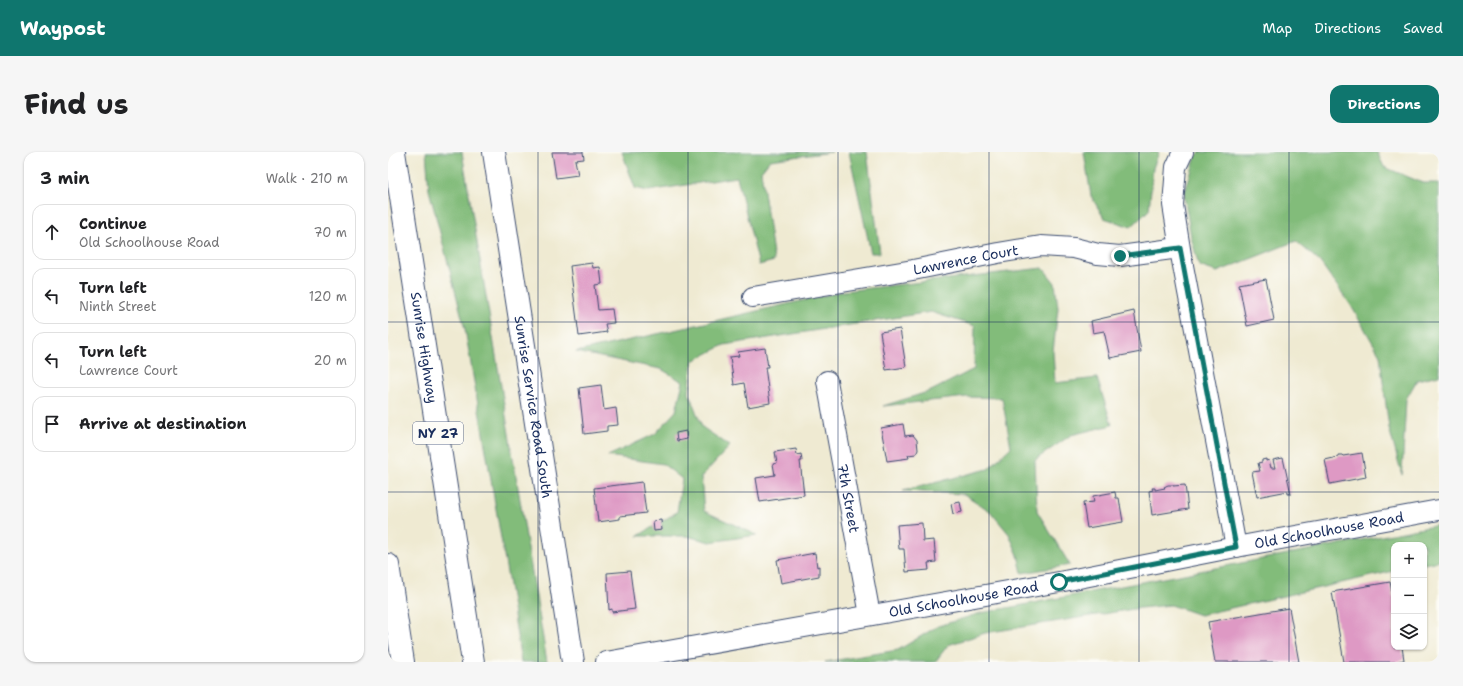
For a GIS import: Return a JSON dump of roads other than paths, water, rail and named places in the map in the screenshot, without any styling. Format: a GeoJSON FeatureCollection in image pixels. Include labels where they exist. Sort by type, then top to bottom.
{"type":"FeatureCollection","features":[{"type":"Feature","properties":{"kind":"main road","name":"Sunrise Highway"},"geometry":{"type":"LineString","coordinates":[[394,152],[473,662]]}},
{"type":"Feature","properties":{"kind":"main road","name":"Sunrise Service Road South"},"geometry":{"type":"LineString","coordinates":[[494,152],[573,662]]}},
{"type":"Feature","properties":{"kind":"main road"},"geometry":{"type":"LineString","coordinates":[[388,565],[403,662]]}},
{"type":"Feature","properties":{"kind":"street"},"geometry":{"type":"LineString","coordinates":[[1183,152],[1176,167],[1173,205],[1236,547]]}},
{"type":"Feature","properties":{"kind":"street","name":"Lawrence Court"},"geometry":{"type":"LineString","coordinates":[[753,297],[913,270],[1041,246],[1074,248],[1098,254],[1120,256],[1180,248]]}},
{"type":"Feature","properties":{"kind":"street","name":"7th Street"},"geometry":{"type":"LineString","coordinates":[[827,380],[870,615]]}},
{"type":"Feature","properties":{"kind":"street","name":"Old Schoolhouse Road"},"geometry":{"type":"LineString","coordinates":[[606,662],[1059,582],[1236,547],[1439,510]]}}]}
